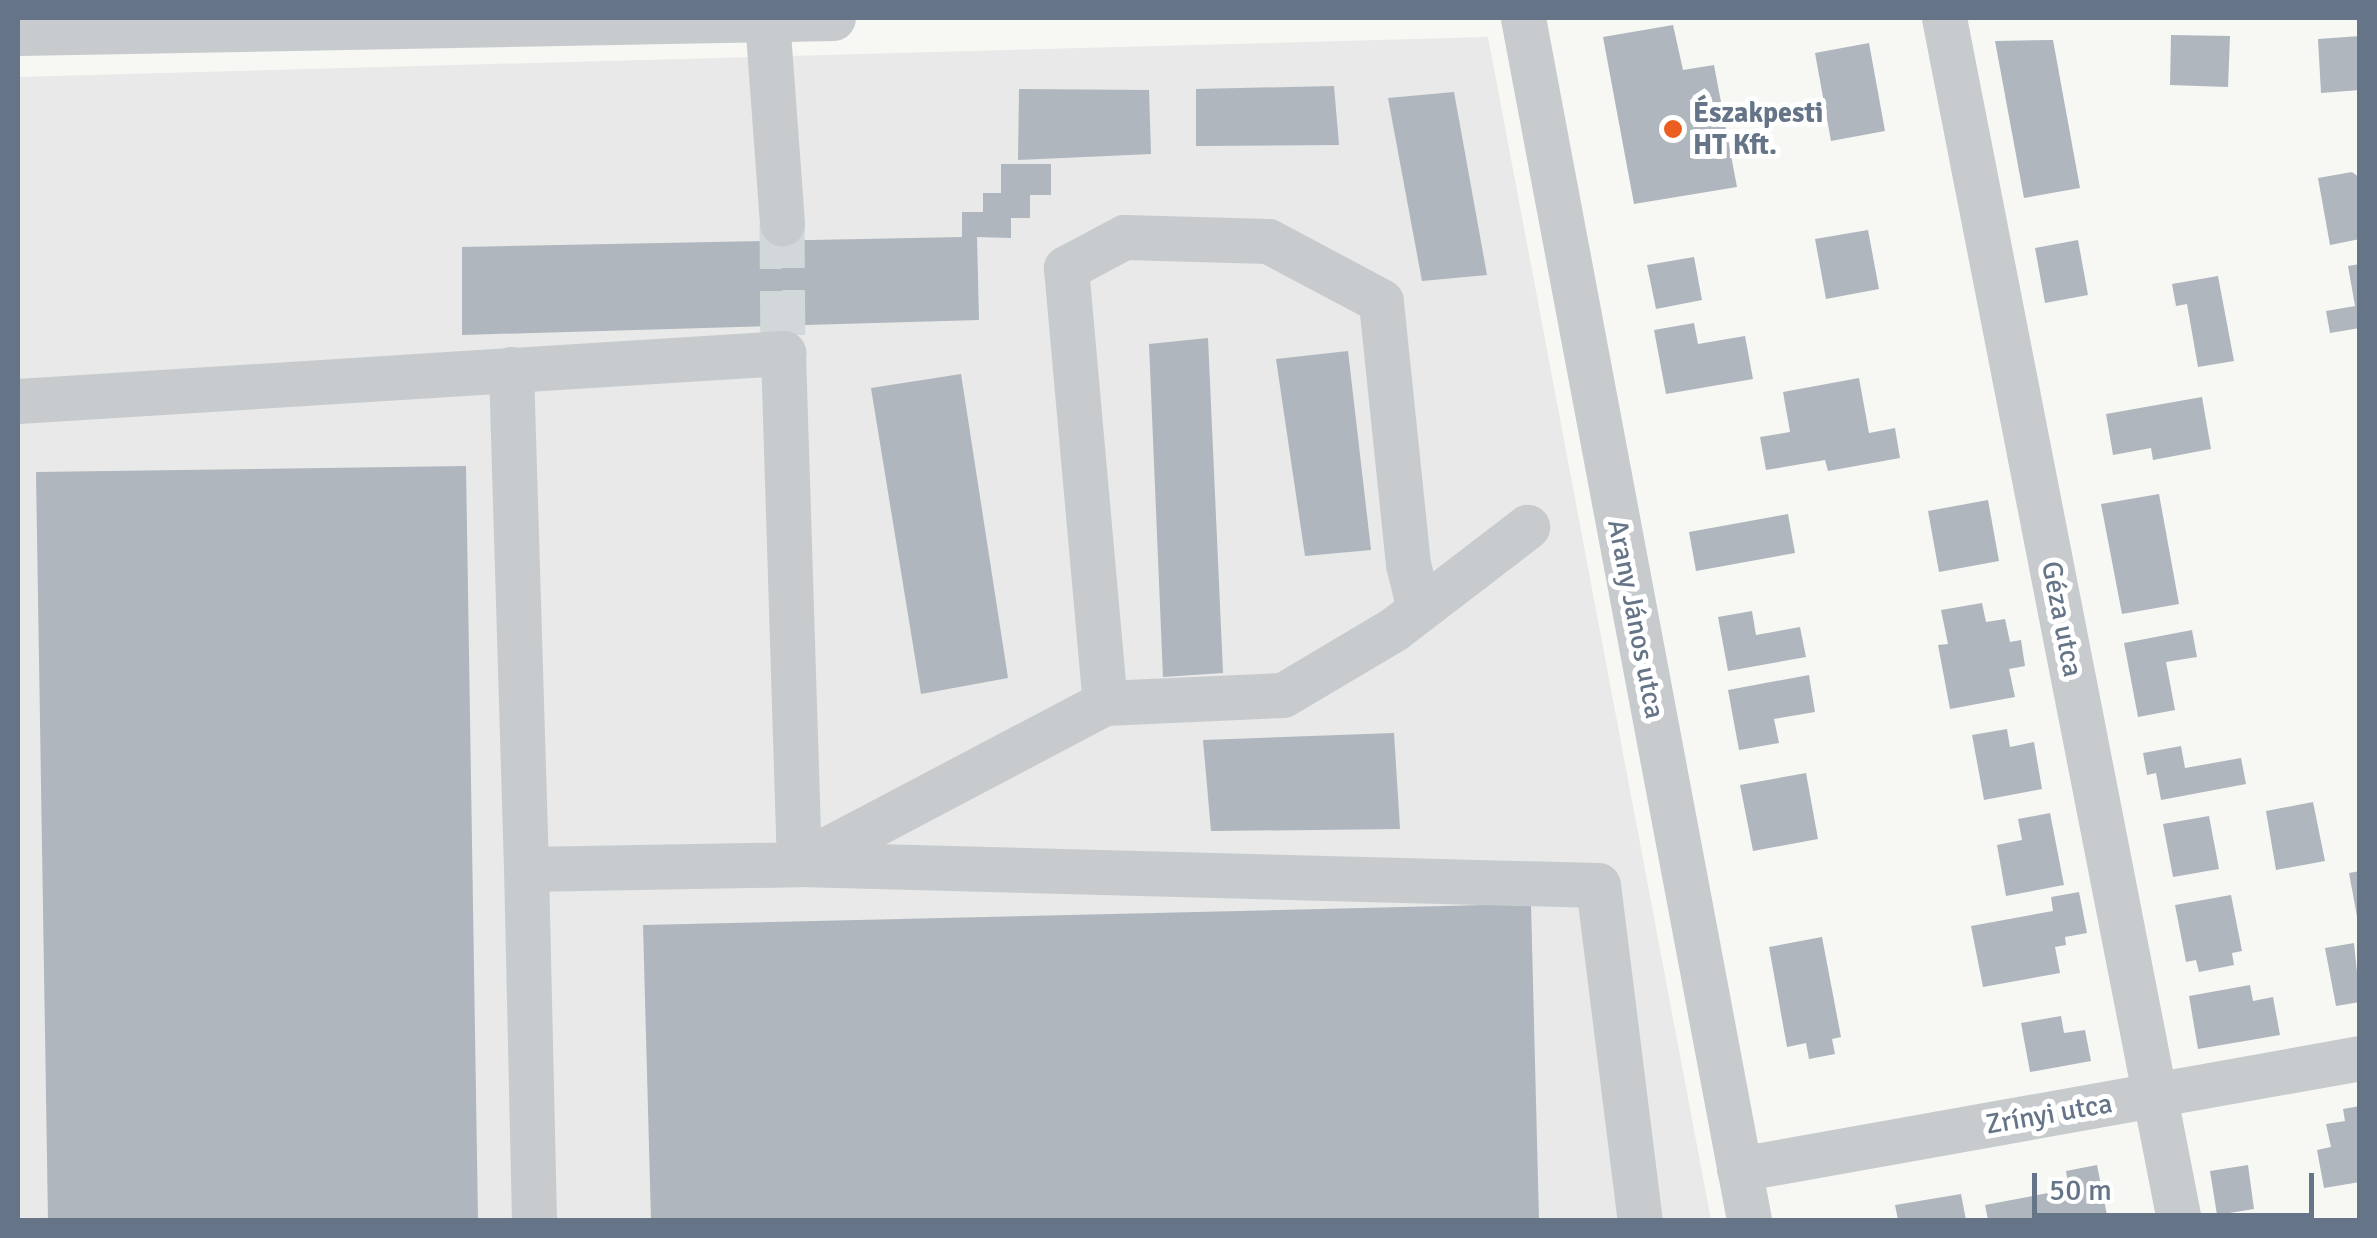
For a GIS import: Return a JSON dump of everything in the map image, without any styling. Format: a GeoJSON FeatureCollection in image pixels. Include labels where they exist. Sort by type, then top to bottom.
{"type":"FeatureCollection","features":[{"type":"Feature","properties":{"kind":"street"},"geometry":{"type":"LineString","coordinates":[[18,33],[257,22],[833,18]]}},
{"type":"Feature","properties":{"kind":"street","name":"Arany János utca"},"geometry":{"type":"LineString","coordinates":[[1523,18],[1749,1220]]}},
{"type":"Feature","properties":{"kind":"street","name":"Géza utca"},"geometry":{"type":"LineString","coordinates":[[1944,18],[2179,1220]]}},
{"type":"Feature","properties":{"kind":"street"},"geometry":{"type":"LineString","coordinates":[[767,20],[782,223]]}},
{"type":"Feature","properties":{"kind":"street"},"geometry":{"type":"LineString","coordinates":[[1105,703],[1066,268],[1124,236],[1268,241],[1381,301],[1408,564],[1419,608]]}},
{"type":"Feature","properties":{"kind":"street"},"geometry":{"type":"LineString","coordinates":[[18,402],[784,353],[799,864]]}},
{"type":"Feature","properties":{"kind":"street"},"geometry":{"type":"LineString","coordinates":[[511,369],[534,1220]]}},
{"type":"Feature","properties":{"kind":"street"},"geometry":{"type":"LineString","coordinates":[[799,864],[1105,703],[1283,696],[1419,608],[1526,527]]}},
{"type":"Feature","properties":{"kind":"street"},"geometry":{"type":"LineString","coordinates":[[526,869],[799,864],[1598,885],[1640,1220]]}},
{"type":"Feature","properties":{"kind":"street","name":"Zrínyi utca"},"geometry":{"type":"LineString","coordinates":[[1739,1169],[2360,1058]]}},
{"type":"Feature","properties":{"kind":"shaded area"},"geometry":{"type":"Polygon","coordinates":[[[1488,37],[1711,1220],[18,1220],[18,77],[1488,37]]]}},
{"type":"Feature","properties":{"kind":"building","name":"Északpesti HT Kft."},"geometry":{"type":"Polygon","coordinates":[[[1673,25],[1683,70],[1714,65],[1737,187],[1634,204],[1603,37],[1673,25]]]}},
{"type":"Feature","properties":{"kind":"building"},"geometry":{"type":"Polygon","coordinates":[[[2171,35],[2230,36],[2228,87],[2170,85],[2171,35]]]}},
{"type":"Feature","properties":{"kind":"building"},"geometry":{"type":"Polygon","coordinates":[[[2360,36],[2360,90],[2321,93],[2318,39],[2360,36]]]}},
{"type":"Feature","properties":{"kind":"building"},"geometry":{"type":"Polygon","coordinates":[[[2053,40],[2080,188],[2024,198],[1995,41],[2053,40]]]}},
{"type":"Feature","properties":{"kind":"building"},"geometry":{"type":"Polygon","coordinates":[[[1869,43],[1885,131],[1831,141],[1815,53],[1869,43]]]}},
{"type":"Feature","properties":{"kind":"building"},"geometry":{"type":"Polygon","coordinates":[[[1334,86],[1339,145],[1196,146],[1196,89],[1334,86]]]}},
{"type":"Feature","properties":{"kind":"building"},"geometry":{"type":"Polygon","coordinates":[[[1019,89],[1149,90],[1151,154],[1018,160],[1019,89]]]}},
{"type":"Feature","properties":{"kind":"building"},"geometry":{"type":"Polygon","coordinates":[[[1454,92],[1487,275],[1422,281],[1388,98],[1454,92]]]}},
{"type":"Feature","properties":{"kind":"building"},"geometry":{"type":"Polygon","coordinates":[[[1001,164],[1051,164],[1051,195],[1030,195],[1030,218],[1011,218],[1011,238],[977,237],[979,320],[462,335],[462,247],[962,237],[962,212],[983,212],[983,193],[1001,193],[1001,164]]]}},
{"type":"Feature","properties":{"kind":"building"},"geometry":{"type":"Polygon","coordinates":[[[2352,172],[2360,178],[2360,239],[2330,245],[2318,178],[2352,172]]]}},
{"type":"Feature","properties":{"kind":"building"},"geometry":{"type":"Polygon","coordinates":[[[1868,230],[1879,289],[1826,299],[1815,239],[1868,230]]]}},
{"type":"Feature","properties":{"kind":"building"},"geometry":{"type":"Polygon","coordinates":[[[2078,240],[2088,295],[2045,303],[2035,248],[2078,240]]]}},
{"type":"Feature","properties":{"kind":"building"},"geometry":{"type":"Polygon","coordinates":[[[1694,257],[1702,300],[1656,309],[1647,265],[1694,257]]]}},
{"type":"Feature","properties":{"kind":"building"},"geometry":{"type":"Polygon","coordinates":[[[2360,264],[2360,328],[2330,333],[2326,311],[2355,306],[2348,266],[2360,264]]]}},
{"type":"Feature","properties":{"kind":"building"},"geometry":{"type":"Polygon","coordinates":[[[2218,276],[2234,361],[2198,367],[2187,304],[2176,306],[2172,284],[2218,276]]]}},
{"type":"Feature","properties":{"kind":"building"},"geometry":{"type":"Polygon","coordinates":[[[1694,323],[1698,344],[1745,336],[1753,379],[1666,394],[1654,330],[1694,323]]]}},
{"type":"Feature","properties":{"kind":"building"},"geometry":{"type":"Polygon","coordinates":[[[1208,338],[1223,673],[1163,677],[1149,344],[1208,338]]]}},
{"type":"Feature","properties":{"kind":"building"},"geometry":{"type":"Polygon","coordinates":[[[1348,351],[1371,550],[1305,556],[1276,359],[1348,351]]]}},
{"type":"Feature","properties":{"kind":"building"},"geometry":{"type":"Polygon","coordinates":[[[961,374],[1008,678],[921,694],[871,388],[961,374]]]}},
{"type":"Feature","properties":{"kind":"building"},"geometry":{"type":"Polygon","coordinates":[[[1859,378],[1869,433],[1895,428],[1900,458],[1828,471],[1825,460],[1766,470],[1760,437],[1790,432],[1783,392],[1859,378]]]}},
{"type":"Feature","properties":{"kind":"building"},"geometry":{"type":"Polygon","coordinates":[[[2202,397],[2211,449],[2153,460],[2151,448],[2113,455],[2106,414],[2202,397]]]}},
{"type":"Feature","properties":{"kind":"building"},"geometry":{"type":"Polygon","coordinates":[[[466,466],[478,1220],[48,1220],[36,472],[466,466]]]}},
{"type":"Feature","properties":{"kind":"building"},"geometry":{"type":"Polygon","coordinates":[[[2159,494],[2179,604],[2122,614],[2101,504],[2159,494]]]}},
{"type":"Feature","properties":{"kind":"building"},"geometry":{"type":"Polygon","coordinates":[[[1988,500],[1999,561],[1939,572],[1928,511],[1988,500]]]}},
{"type":"Feature","properties":{"kind":"building"},"geometry":{"type":"Polygon","coordinates":[[[1788,514],[1795,553],[1696,571],[1689,532],[1788,514]]]}},
{"type":"Feature","properties":{"kind":"building"},"geometry":{"type":"Polygon","coordinates":[[[1982,603],[1986,622],[2005,619],[2010,642],[2021,640],[2025,666],[2009,669],[2015,697],[1950,709],[1938,645],[1948,644],[1941,610],[1982,603]]]}},
{"type":"Feature","properties":{"kind":"building"},"geometry":{"type":"Polygon","coordinates":[[[1752,611],[1756,635],[1800,627],[1806,657],[1728,671],[1718,617],[1752,611]]]}},
{"type":"Feature","properties":{"kind":"building"},"geometry":{"type":"Polygon","coordinates":[[[2192,630],[2197,657],[2166,662],[2175,710],[2138,717],[2124,643],[2192,630]]]}},
{"type":"Feature","properties":{"kind":"building"},"geometry":{"type":"Polygon","coordinates":[[[1809,675],[1815,712],[1774,719],[1779,743],[1739,750],[1728,690],[1809,675]]]}},
{"type":"Feature","properties":{"kind":"building"},"geometry":{"type":"Polygon","coordinates":[[[2007,729],[2010,747],[2034,742],[2042,789],[1984,800],[1972,735],[2007,729]]]}},
{"type":"Feature","properties":{"kind":"building"},"geometry":{"type":"Polygon","coordinates":[[[1394,733],[1400,829],[1211,831],[1203,740],[1394,733]]]}},
{"type":"Feature","properties":{"kind":"building"},"geometry":{"type":"Polygon","coordinates":[[[2181,746],[2185,768],[2241,758],[2246,784],[2161,800],[2156,773],[2147,775],[2143,753],[2181,746]]]}},
{"type":"Feature","properties":{"kind":"building"},"geometry":{"type":"Polygon","coordinates":[[[1806,773],[1818,839],[1753,851],[1740,785],[1806,773]]]}},
{"type":"Feature","properties":{"kind":"building"},"geometry":{"type":"Polygon","coordinates":[[[2313,802],[2325,861],[2276,870],[2266,811],[2313,802]]]}},
{"type":"Feature","properties":{"kind":"building"},"geometry":{"type":"Polygon","coordinates":[[[2050,813],[2064,885],[2006,896],[1997,845],[2022,840],[2018,819],[2050,813]]]}},
{"type":"Feature","properties":{"kind":"building"},"geometry":{"type":"Polygon","coordinates":[[[2209,816],[2219,869],[2173,877],[2163,824],[2209,816]]]}},
{"type":"Feature","properties":{"kind":"building"},"geometry":{"type":"Polygon","coordinates":[[[2360,871],[2360,922],[2358,922],[2349,873],[2360,871]]]}},
{"type":"Feature","properties":{"kind":"building"},"geometry":{"type":"Polygon","coordinates":[[[2079,892],[2087,933],[2065,937],[2066,945],[2055,947],[2060,973],[1983,987],[1971,926],[2053,911],[2051,897],[2079,892]]]}},
{"type":"Feature","properties":{"kind":"building"},"geometry":{"type":"Polygon","coordinates":[[[2231,895],[2242,951],[2232,953],[2234,965],[2199,972],[2196,960],[2186,962],[2175,905],[2231,895]]]}},
{"type":"Feature","properties":{"kind":"building"},"geometry":{"type":"Polygon","coordinates":[[[1531,904],[1539,1220],[651,1220],[643,925],[1531,904]]]}},
{"type":"Feature","properties":{"kind":"building"},"geometry":{"type":"Polygon","coordinates":[[[1822,937],[1841,1037],[1832,1039],[1835,1054],[1809,1059],[1806,1043],[1787,1047],[1769,947],[1822,937]]]}},
{"type":"Feature","properties":{"kind":"building"},"geometry":{"type":"Polygon","coordinates":[[[2354,943],[2360,1002],[2336,1006],[2325,948],[2354,943]]]}},
{"type":"Feature","properties":{"kind":"building"},"geometry":{"type":"Polygon","coordinates":[[[2250,985],[2253,1001],[2273,997],[2280,1035],[2198,1049],[2189,996],[2250,985]]]}},
{"type":"Feature","properties":{"kind":"building"},"geometry":{"type":"Polygon","coordinates":[[[2061,1016],[2064,1033],[2085,1030],[2091,1061],[2030,1072],[2021,1023],[2061,1016]]]}},
{"type":"Feature","properties":{"kind":"building"},"geometry":{"type":"Polygon","coordinates":[[[2360,1106],[2360,1182],[2324,1188],[2317,1150],[2331,1147],[2326,1124],[2345,1121],[2343,1109],[2360,1106]]]}},
{"type":"Feature","properties":{"kind":"building"},"geometry":{"type":"Polygon","coordinates":[[[2097,1165],[2108,1220],[1988,1220],[1985,1205],[2069,1189],[2066,1171],[2097,1165]]]}},
{"type":"Feature","properties":{"kind":"building"},"geometry":{"type":"Polygon","coordinates":[[[2248,1165],[2254,1209],[2217,1215],[2210,1171],[2248,1165]]]}},
{"type":"Feature","properties":{"kind":"building"},"geometry":{"type":"Polygon","coordinates":[[[1961,1194],[1966,1220],[1898,1220],[1895,1205],[1961,1194]]]}},
{"type":"Feature","properties":{"kind":"tunnel"},"geometry":{"type":"LineString","coordinates":[[782,223],[783,353]]}},
{"type":"Feature","properties":{"kind":"place","name":"Északpesti HT Kft."},"geometry":{"type":"Point","coordinates":[1673,129]}}]}
